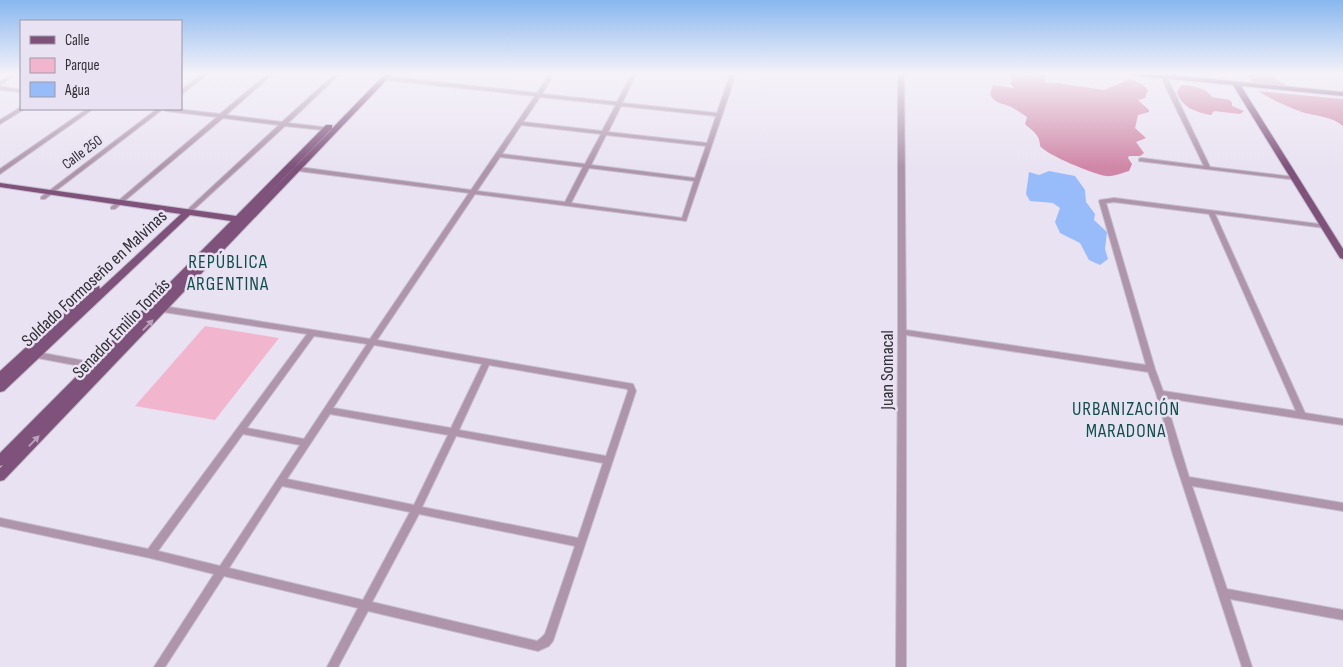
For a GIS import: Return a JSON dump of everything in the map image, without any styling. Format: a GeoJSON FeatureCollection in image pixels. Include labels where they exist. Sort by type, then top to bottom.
{"type":"FeatureCollection","features":[{"type":"Feature","properties":{"kind":"main road","name":"Senador Emilio Tomás"},"geometry":{"type":"LineString","coordinates":[[0,461],[357,104]]}},
{"type":"Feature","properties":{"kind":"main road"},"geometry":{"type":"LineString","coordinates":[[1248,104],[1343,256]]}},
{"type":"Feature","properties":{"kind":"main road"},"geometry":{"type":"LineString","coordinates":[[0,185],[47,195]]}},
{"type":"Feature","properties":{"kind":"main road"},"geometry":{"type":"LineString","coordinates":[[0,191],[47,195],[240,223]]}},
{"type":"Feature","properties":{"kind":"main road","name":"Soldado Formoseño en Malvinas"},"geometry":{"type":"LineString","coordinates":[[0,388],[31,354],[180,214]]}},
{"type":"Feature","properties":{"kind":"main road","name":"Senador Emilio Tomás"},"geometry":{"type":"LineString","coordinates":[[0,476],[163,309],[240,223]]}},
{"type":"Feature","properties":{"kind":"main road","name":"Soldado Formoseño en Malvinas"},"geometry":{"type":"LineString","coordinates":[[0,377],[31,354]]}},
{"type":"Feature","properties":{"kind":"street"},"geometry":{"type":"LineString","coordinates":[[116,205],[236,104]]}},
{"type":"Feature","properties":{"kind":"street"},"geometry":{"type":"LineString","coordinates":[[180,214],[305,104]]}},
{"type":"Feature","properties":{"kind":"street"},"geometry":{"type":"LineString","coordinates":[[159,667],[372,342],[533,104]]}},
{"type":"Feature","properties":{"kind":"street"},"geometry":{"type":"LineString","coordinates":[[567,205],[620,104]]}},
{"type":"Feature","properties":{"kind":"street"},"geometry":{"type":"LineString","coordinates":[[621,104],[720,115]]}},
{"type":"Feature","properties":{"kind":"street"},"geometry":{"type":"LineString","coordinates":[[294,168],[684,220],[723,104]]}},
{"type":"Feature","properties":{"kind":"street","name":"Juan Somacal"},"geometry":{"type":"LineString","coordinates":[[901,104],[901,667]]}},
{"type":"Feature","properties":{"kind":"street"},"geometry":{"type":"LineString","coordinates":[[1177,104],[1207,167]]}},
{"type":"Feature","properties":{"kind":"street"},"geometry":{"type":"LineString","coordinates":[[0,122],[20,109]]}},
{"type":"Feature","properties":{"kind":"street"},"geometry":{"type":"LineString","coordinates":[[0,172],[89,110]]}},
{"type":"Feature","properties":{"kind":"street","name":"Calle 250"},"geometry":{"type":"LineString","coordinates":[[47,195],[159,110]]}},
{"type":"Feature","properties":{"kind":"street"},"geometry":{"type":"LineString","coordinates":[[174,110],[331,130]]}},
{"type":"Feature","properties":{"kind":"street"},"geometry":{"type":"LineString","coordinates":[[520,123],[709,145]]}},
{"type":"Feature","properties":{"kind":"street"},"geometry":{"type":"LineString","coordinates":[[499,155],[698,180]]}},
{"type":"Feature","properties":{"kind":"street"},"geometry":{"type":"LineString","coordinates":[[1141,160],[1295,179]]}},
{"type":"Feature","properties":{"kind":"street"},"geometry":{"type":"LineString","coordinates":[[1247,667],[1172,438],[1161,394],[1151,369],[1102,200],[1325,226]]}},
{"type":"Feature","properties":{"kind":"street"},"geometry":{"type":"LineString","coordinates":[[1211,212],[1302,416]]}},
{"type":"Feature","properties":{"kind":"street"},"geometry":{"type":"LineString","coordinates":[[0,522],[150,554],[538,646],[549,637],[632,391],[630,386],[312,332],[163,309]]}},
{"type":"Feature","properties":{"kind":"street"},"geometry":{"type":"LineString","coordinates":[[150,554],[312,332]]}},
{"type":"Feature","properties":{"kind":"street"},"geometry":{"type":"LineString","coordinates":[[902,332],[1151,369]]}},
{"type":"Feature","properties":{"kind":"street"},"geometry":{"type":"LineString","coordinates":[[31,354],[106,368]]}},
{"type":"Feature","properties":{"kind":"street"},"geometry":{"type":"LineString","coordinates":[[332,667],[416,510],[486,362]]}},
{"type":"Feature","properties":{"kind":"street"},"geometry":{"type":"LineString","coordinates":[[1161,394],[1343,422]]}},
{"type":"Feature","properties":{"kind":"street"},"geometry":{"type":"LineString","coordinates":[[328,410],[608,460]]}},
{"type":"Feature","properties":{"kind":"street"},"geometry":{"type":"LineString","coordinates":[[242,430],[306,443]]}},
{"type":"Feature","properties":{"kind":"street"},"geometry":{"type":"LineString","coordinates":[[1187,481],[1343,507]]}},
{"type":"Feature","properties":{"kind":"street"},"geometry":{"type":"LineString","coordinates":[[280,482],[580,543]]}},
{"type":"Feature","properties":{"kind":"street"},"geometry":{"type":"LineString","coordinates":[[1224,593],[1343,615]]}},
{"type":"Feature","properties":{"kind":"green space"},"geometry":{"type":"Polygon","coordinates":[[[205,326],[279,338],[215,420],[135,406],[205,326]]]}},
{"type":"Feature","properties":{"kind":"shaded area"},"geometry":{"type":"Polygon","coordinates":[[[1003,104],[1143,104],[1149,112],[1138,115],[1135,128],[1146,138],[1136,142],[1144,153],[1140,156],[1129,156],[1128,158],[1132,164],[1129,171],[1118,175],[1100,175],[1044,150],[1040,146],[1037,136],[1025,124],[1027,117],[1003,104]]]}},
{"type":"Feature","properties":{"kind":"shaded area"},"geometry":{"type":"Polygon","coordinates":[[[1184,104],[1232,104],[1232,106],[1244,111],[1240,114],[1214,111],[1211,115],[1195,111],[1184,104]]]}},
{"type":"Feature","properties":{"kind":"shaded area"},"geometry":{"type":"Polygon","coordinates":[[[1284,104],[1343,104],[1343,126],[1330,119],[1284,104]]]}},
{"type":"Feature","properties":{"kind":"water"},"geometry":{"type":"Polygon","coordinates":[[[1049,171],[1075,176],[1085,190],[1086,202],[1095,214],[1094,220],[1107,232],[1105,249],[1108,259],[1100,265],[1089,260],[1080,243],[1060,233],[1055,222],[1060,208],[1053,203],[1030,201],[1026,194],[1029,172],[1039,175],[1049,171]]]}},
{"type":"Feature","properties":{"kind":"district","name":"REPÚBLICA ARGENTINA"},"geometry":{"type":"Point","coordinates":[228,272]}},
{"type":"Feature","properties":{"kind":"district","name":"URBANIZACIÓN MARADONA"},"geometry":{"type":"Point","coordinates":[1126,419]}}]}
